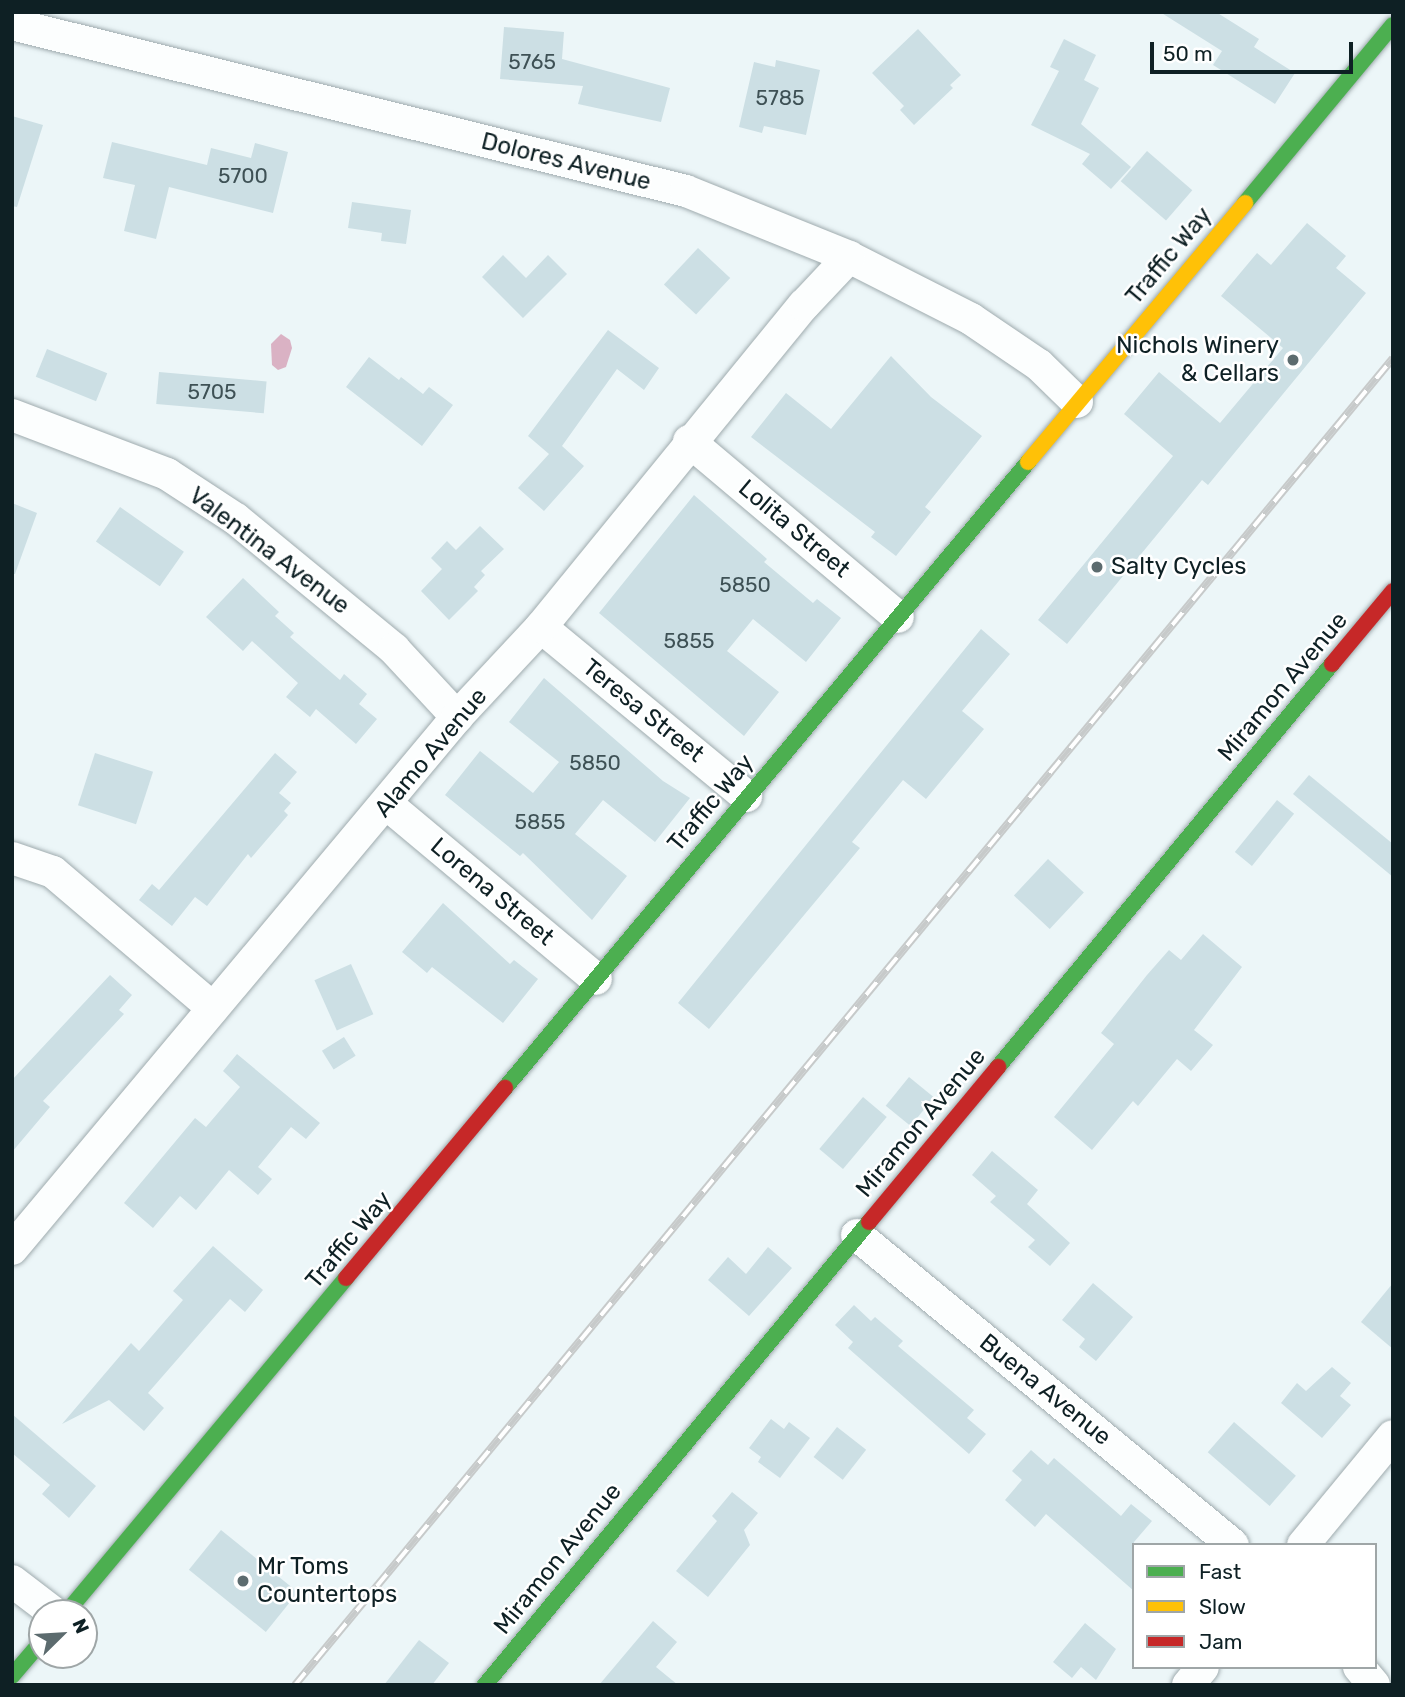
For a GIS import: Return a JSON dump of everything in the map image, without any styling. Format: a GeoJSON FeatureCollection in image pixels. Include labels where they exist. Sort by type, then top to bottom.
{"type":"FeatureCollection","features":[{"type":"Feature","properties":{"kind":"street","name":"Dolores Avenue"},"geometry":{"type":"LineString","coordinates":[[12,24],[686,191],[849,257],[971,319],[1039,365],[1077,402]]}},
{"type":"Feature","properties":{"kind":"street","name":"Traffic Way"},"geometry":{"type":"LineString","coordinates":[[78,1599],[1393,25]]}},
{"type":"Feature","properties":{"kind":"street","name":"Alamo Avenue"},"geometry":{"type":"LineString","coordinates":[[12,1249],[213,1008],[388,805],[457,717],[541,627],[690,441],[849,257]]}},
{"type":"Feature","properties":{"kind":"street","name":"Valentina Avenue"},"geometry":{"type":"LineString","coordinates":[[12,415],[167,474],[236,519],[394,649],[457,717]]}},
{"type":"Feature","properties":{"kind":"street","name":"Lolita Street"},"geometry":{"type":"LineString","coordinates":[[690,441],[898,617]]}},
{"type":"Feature","properties":{"kind":"street","name":"Miramon Avenue"},"geometry":{"type":"LineString","coordinates":[[485,1685],[857,1235],[1390,601]]}},
{"type":"Feature","properties":{"kind":"street","name":"Teresa Street"},"geometry":{"type":"LineString","coordinates":[[541,627],[746,796]]}},
{"type":"Feature","properties":{"kind":"street","name":"Lorena Street"},"geometry":{"type":"LineString","coordinates":[[388,805],[596,979]]}},
{"type":"Feature","properties":{"kind":"street"},"geometry":{"type":"LineString","coordinates":[[12,858],[53,872],[213,1008]]}},
{"type":"Feature","properties":{"kind":"street","name":"Buena Avenue"},"geometry":{"type":"LineString","coordinates":[[857,1235],[1231,1543]]}},
{"type":"Feature","properties":{"kind":"street"},"geometry":{"type":"LineString","coordinates":[[1305,1543],[1393,1436]]}},
{"type":"Feature","properties":{"kind":"street"},"geometry":{"type":"LineString","coordinates":[[12,1581],[36,1599]]}},
{"type":"Feature","properties":{"kind":"street"},"geometry":{"type":"LineString","coordinates":[[12,1676],[28,1657]]}},
{"type":"Feature","properties":{"kind":"street"},"geometry":{"type":"LineString","coordinates":[[1188,1685],[1201,1669]]}},
{"type":"Feature","properties":{"kind":"street"},"geometry":{"type":"LineString","coordinates":[[1361,1669],[1374,1685]]}},
{"type":"Feature","properties":{"kind":"shaded area"},"geometry":{"type":"Polygon","coordinates":[[[281,334],[290,340],[292,348],[286,367],[278,370],[272,365],[271,344],[281,334]]]}},
{"type":"Feature","properties":{"kind":"building"},"geometry":{"type":"Polygon","coordinates":[[[1160,12],[1216,12],[1259,39],[1254,47],[1295,73],[1275,104],[1213,65],[1222,51],[1160,12]]]}},
{"type":"Feature","properties":{"kind":"building"},"geometry":{"type":"Polygon","coordinates":[[[504,27],[564,32],[562,59],[670,88],[661,122],[578,104],[583,86],[500,79],[504,27]]]}},
{"type":"Feature","properties":{"kind":"building"},"geometry":{"type":"Polygon","coordinates":[[[918,29],[961,75],[950,85],[953,88],[914,125],[900,110],[904,106],[872,73],[918,29]]]}},
{"type":"Feature","properties":{"kind":"building"},"geometry":{"type":"Polygon","coordinates":[[[1064,39],[1096,55],[1084,80],[1099,88],[1081,124],[1131,167],[1111,189],[1082,164],[1090,154],[1031,125],[1059,71],[1050,67],[1064,39]]]}},
{"type":"Feature","properties":{"kind":"building"},"geometry":{"type":"Polygon","coordinates":[[[776,60],[820,70],[806,135],[764,126],[762,133],[739,127],[754,62],[775,67],[776,60]]]}},
{"type":"Feature","properties":{"kind":"building"},"geometry":{"type":"Polygon","coordinates":[[[12,116],[43,125],[17,207],[12,206],[12,116]]]}},
{"type":"Feature","properties":{"kind":"building"},"geometry":{"type":"Polygon","coordinates":[[[112,142],[207,165],[211,148],[251,158],[255,143],[288,152],[273,213],[169,187],[156,239],[124,231],[135,185],[103,178],[112,142]]]}},
{"type":"Feature","properties":{"kind":"building"},"geometry":{"type":"Polygon","coordinates":[[[1147,151],[1192,190],[1166,221],[1121,181],[1147,151]]]}},
{"type":"Feature","properties":{"kind":"building"},"geometry":{"type":"Polygon","coordinates":[[[352,202],[411,210],[406,244],[381,241],[382,233],[348,228],[352,202]]]}},
{"type":"Feature","properties":{"kind":"building","name":"Nichols Winery & Cellars"},"geometry":{"type":"Polygon","coordinates":[[[1307,223],[1346,256],[1336,268],[1366,293],[1208,485],[1202,480],[1067,644],[1038,620],[1173,456],[1124,414],[1159,372],[1220,423],[1283,348],[1221,296],[1257,253],[1271,265],[1307,223]]]}},
{"type":"Feature","properties":{"kind":"building"},"geometry":{"type":"Polygon","coordinates":[[[698,248],[730,278],[696,315],[664,285],[698,248]]]}},
{"type":"Feature","properties":{"kind":"building"},"geometry":{"type":"Polygon","coordinates":[[[503,255],[526,278],[548,255],[567,274],[523,318],[482,277],[503,255]]]}},
{"type":"Feature","properties":{"kind":"building"},"geometry":{"type":"Polygon","coordinates":[[[608,330],[659,368],[644,390],[617,369],[562,446],[584,466],[544,511],[518,488],[549,454],[528,436],[608,330]]]}},
{"type":"Feature","properties":{"kind":"building"},"geometry":{"type":"Polygon","coordinates":[[[47,349],[107,373],[96,401],[36,377],[47,349]]]}},
{"type":"Feature","properties":{"kind":"building"},"geometry":{"type":"Polygon","coordinates":[[[891,356],[931,397],[982,436],[925,507],[931,512],[896,556],[871,537],[875,532],[751,437],[786,393],[831,429],[891,356]]]}},
{"type":"Feature","properties":{"kind":"building"},"geometry":{"type":"Polygon","coordinates":[[[369,357],[423,394],[429,387],[453,405],[422,446],[346,387],[369,357]]]}},
{"type":"Feature","properties":{"kind":"building"},"geometry":{"type":"Polygon","coordinates":[[[159,372],[267,381],[264,413],[156,404],[159,372]]]}},
{"type":"Feature","properties":{"kind":"building"},"geometry":{"type":"Polygon","coordinates":[[[694,495],[767,559],[764,562],[813,603],[817,599],[841,618],[806,662],[753,619],[727,651],[779,692],[744,736],[599,613],[694,495]]]}},
{"type":"Feature","properties":{"kind":"building"},"geometry":{"type":"Polygon","coordinates":[[[12,503],[37,513],[15,574],[12,574],[12,503]]]}},
{"type":"Feature","properties":{"kind":"building"},"geometry":{"type":"Polygon","coordinates":[[[120,507],[184,552],[160,586],[96,541],[120,507]]]}},
{"type":"Feature","properties":{"kind":"building"},"geometry":{"type":"Polygon","coordinates":[[[480,526],[504,549],[481,571],[485,575],[474,587],[478,591],[449,620],[421,591],[442,569],[431,558],[447,541],[456,550],[480,526]]]}},
{"type":"Feature","properties":{"kind":"building"},"geometry":{"type":"Polygon","coordinates":[[[243,578],[279,612],[275,616],[294,633],[290,637],[340,680],[344,674],[367,694],[359,704],[377,719],[356,744],[316,709],[310,717],[286,697],[298,683],[252,641],[243,651],[206,617],[243,578]]]}},
{"type":"Feature","properties":{"kind":"building"},"geometry":{"type":"Polygon","coordinates":[[[981,629],[1010,654],[962,711],[984,729],[926,799],[903,780],[852,842],[860,848],[709,1029],[678,1003],[981,629]]]}},
{"type":"Feature","properties":{"kind":"building"},"geometry":{"type":"Polygon","coordinates":[[[544,678],[663,781],[690,798],[655,842],[603,800],[575,834],[627,876],[592,920],[523,853],[520,856],[445,795],[480,751],[533,793],[559,762],[509,722],[544,678]]]}},
{"type":"Feature","properties":{"kind":"building"},"geometry":{"type":"Polygon","coordinates":[[[95,753],[153,772],[136,824],[78,805],[95,753]]]}},
{"type":"Feature","properties":{"kind":"building"},"geometry":{"type":"Polygon","coordinates":[[[275,753],[297,772],[279,793],[291,803],[284,811],[288,815],[251,858],[248,854],[207,906],[195,897],[172,926],[139,900],[152,884],[159,890],[275,753]]]}},
{"type":"Feature","properties":{"kind":"building"},"geometry":{"type":"Polygon","coordinates":[[[1309,775],[1393,844],[1393,877],[1293,794],[1309,775]]]}},
{"type":"Feature","properties":{"kind":"building"},"geometry":{"type":"Polygon","coordinates":[[[1277,800],[1294,814],[1252,866],[1235,852],[1277,800]]]}},
{"type":"Feature","properties":{"kind":"building"},"geometry":{"type":"Polygon","coordinates":[[[1048,859],[1084,892],[1050,929],[1014,896],[1048,859]]]}},
{"type":"Feature","properties":{"kind":"building"},"geometry":{"type":"Polygon","coordinates":[[[443,903],[510,964],[514,960],[538,979],[503,1023],[432,967],[427,973],[402,952],[443,903]]]}},
{"type":"Feature","properties":{"kind":"building"},"geometry":{"type":"Polygon","coordinates":[[[1203,934],[1242,967],[1194,1030],[1213,1045],[1191,1071],[1177,1059],[1138,1106],[1133,1101],[1092,1150],[1054,1117],[1114,1044],[1101,1033],[1147,975],[1169,950],[1181,960],[1203,934]]]}},
{"type":"Feature","properties":{"kind":"building"},"geometry":{"type":"Polygon","coordinates":[[[351,964],[373,1014],[337,1031],[314,980],[351,964]]]}},
{"type":"Feature","properties":{"kind":"building"},"geometry":{"type":"Polygon","coordinates":[[[110,975],[132,995],[119,1010],[124,1014],[43,1101],[50,1107],[12,1152],[12,1080],[110,975]]]}},
{"type":"Feature","properties":{"kind":"building"},"geometry":{"type":"Polygon","coordinates":[[[344,1037],[356,1056],[334,1069],[322,1051],[344,1037]]]}},
{"type":"Feature","properties":{"kind":"building"},"geometry":{"type":"Polygon","coordinates":[[[237,1054],[320,1123],[306,1139],[291,1127],[258,1167],[272,1179],[258,1195],[229,1170],[196,1210],[180,1196],[153,1228],[124,1203],[195,1118],[206,1127],[240,1087],[223,1071],[237,1054]]]}},
{"type":"Feature","properties":{"kind":"building"},"geometry":{"type":"Polygon","coordinates":[[[909,1077],[934,1097],[911,1126],[886,1106],[909,1077]]]}},
{"type":"Feature","properties":{"kind":"building"},"geometry":{"type":"Polygon","coordinates":[[[863,1097],[887,1117],[843,1169],[819,1149],[863,1097]]]}},
{"type":"Feature","properties":{"kind":"building"},"geometry":{"type":"Polygon","coordinates":[[[992,1151],[1038,1190],[1027,1204],[1070,1243],[1050,1266],[1028,1247],[1035,1240],[990,1202],[996,1196],[972,1175],[992,1151]]]}},
{"type":"Feature","properties":{"kind":"building"},"geometry":{"type":"Polygon","coordinates":[[[213,1246],[263,1290],[245,1312],[230,1299],[148,1393],[164,1408],[144,1431],[109,1400],[62,1424],[131,1343],[139,1351],[183,1300],[173,1291],[213,1246]]]}},
{"type":"Feature","properties":{"kind":"building"},"geometry":{"type":"Polygon","coordinates":[[[768,1247],[792,1268],[749,1316],[708,1280],[728,1257],[746,1274],[768,1247]]]}},
{"type":"Feature","properties":{"kind":"building"},"geometry":{"type":"Polygon","coordinates":[[[1093,1283],[1133,1317],[1096,1361],[1079,1347],[1085,1339],[1062,1320],[1093,1283]]]}},
{"type":"Feature","properties":{"kind":"building"},"geometry":{"type":"Polygon","coordinates":[[[1393,1283],[1393,1349],[1361,1322],[1393,1283]]]}},
{"type":"Feature","properties":{"kind":"building"},"geometry":{"type":"Polygon","coordinates":[[[854,1305],[871,1321],[875,1317],[903,1341],[898,1346],[974,1410],[967,1418],[986,1434],[969,1454],[848,1348],[853,1342],[835,1325],[854,1305]]]}},
{"type":"Feature","properties":{"kind":"building"},"geometry":{"type":"Polygon","coordinates":[[[1332,1367],[1351,1383],[1340,1396],[1351,1405],[1322,1438],[1281,1403],[1297,1383],[1306,1391],[1332,1367]]]}},
{"type":"Feature","properties":{"kind":"building"},"geometry":{"type":"Polygon","coordinates":[[[12,1414],[96,1486],[69,1518],[42,1494],[50,1485],[12,1453],[12,1414]]]}},
{"type":"Feature","properties":{"kind":"building"},"geometry":{"type":"Polygon","coordinates":[[[771,1419],[784,1429],[789,1422],[810,1438],[780,1478],[758,1462],[761,1457],[749,1448],[771,1419]]]}},
{"type":"Feature","properties":{"kind":"building"},"geometry":{"type":"Polygon","coordinates":[[[1234,1422],[1296,1476],[1270,1506],[1208,1452],[1234,1422]]]}},
{"type":"Feature","properties":{"kind":"building"},"geometry":{"type":"Polygon","coordinates":[[[837,1427],[866,1450],[843,1480],[814,1457],[837,1427]]]}},
{"type":"Feature","properties":{"kind":"building"},"geometry":{"type":"Polygon","coordinates":[[[1031,1450],[1048,1465],[1054,1458],[1121,1516],[1131,1504],[1152,1521],[1132,1543],[1132,1589],[1046,1514],[1035,1527],[1005,1500],[1022,1480],[1012,1471],[1031,1450]]]}},
{"type":"Feature","properties":{"kind":"building"},"geometry":{"type":"Polygon","coordinates":[[[732,1492],[758,1513],[744,1530],[750,1545],[708,1597],[676,1571],[717,1521],[712,1516],[732,1492]]]}},
{"type":"Feature","properties":{"kind":"building","name":"Mr Toms Countertops"},"geometry":{"type":"Polygon","coordinates":[[[221,1530],[298,1592],[266,1632],[189,1570],[221,1530]]]}},
{"type":"Feature","properties":{"kind":"building"},"geometry":{"type":"Polygon","coordinates":[[[653,1621],[677,1642],[656,1667],[678,1685],[599,1685],[653,1621]]]}},
{"type":"Feature","properties":{"kind":"building"},"geometry":{"type":"Polygon","coordinates":[[[1085,1623],[1116,1649],[1096,1680],[1081,1667],[1072,1678],[1053,1662],[1085,1623]]]}},
{"type":"Feature","properties":{"kind":"building"},"geometry":{"type":"Polygon","coordinates":[[[419,1640],[449,1663],[432,1685],[384,1685],[419,1640]]]}},
{"type":"Feature","properties":{"kind":"railway"},"geometry":{"type":"LineString","coordinates":[[295,1685],[1393,358]]}},
{"type":"Feature","properties":{"kind":"traffic: fast"},"geometry":{"type":"LineString","coordinates":[[1245,203],[1393,25]]}},
{"type":"Feature","properties":{"kind":"traffic: fast"},"geometry":{"type":"LineString","coordinates":[[505,1088],[1028,462]]}},
{"type":"Feature","properties":{"kind":"traffic: fast"},"geometry":{"type":"LineString","coordinates":[[998,1067],[1332,664]]}},
{"type":"Feature","properties":{"kind":"traffic: fast"},"geometry":{"type":"LineString","coordinates":[[485,1685],[869,1222]]}},
{"type":"Feature","properties":{"kind":"traffic: fast"},"geometry":{"type":"LineString","coordinates":[[78,1599],[346,1278]]}},
{"type":"Feature","properties":{"kind":"traffic: fast"},"geometry":{"type":"LineString","coordinates":[[12,1676],[28,1657]]}},
{"type":"Feature","properties":{"kind":"traffic: slow"},"geometry":{"type":"LineString","coordinates":[[1028,462],[1245,203]]}},
{"type":"Feature","properties":{"kind":"traffic: jam"},"geometry":{"type":"LineString","coordinates":[[1332,664],[1393,591]]}},
{"type":"Feature","properties":{"kind":"traffic: jam"},"geometry":{"type":"LineString","coordinates":[[869,1222],[998,1067]]}},
{"type":"Feature","properties":{"kind":"traffic: jam"},"geometry":{"type":"LineString","coordinates":[[346,1278],[505,1088]]}},
{"type":"Feature","properties":{"kind":"place","name":"Nichols Winery & Cellars"},"geometry":{"type":"Point","coordinates":[1293,360]}},
{"type":"Feature","properties":{"kind":"place","name":"Salty Cycles"},"geometry":{"type":"Point","coordinates":[1097,567]}},
{"type":"Feature","properties":{"kind":"place","name":"Mr Toms Countertops"},"geometry":{"type":"Point","coordinates":[243,1581]}}]}
